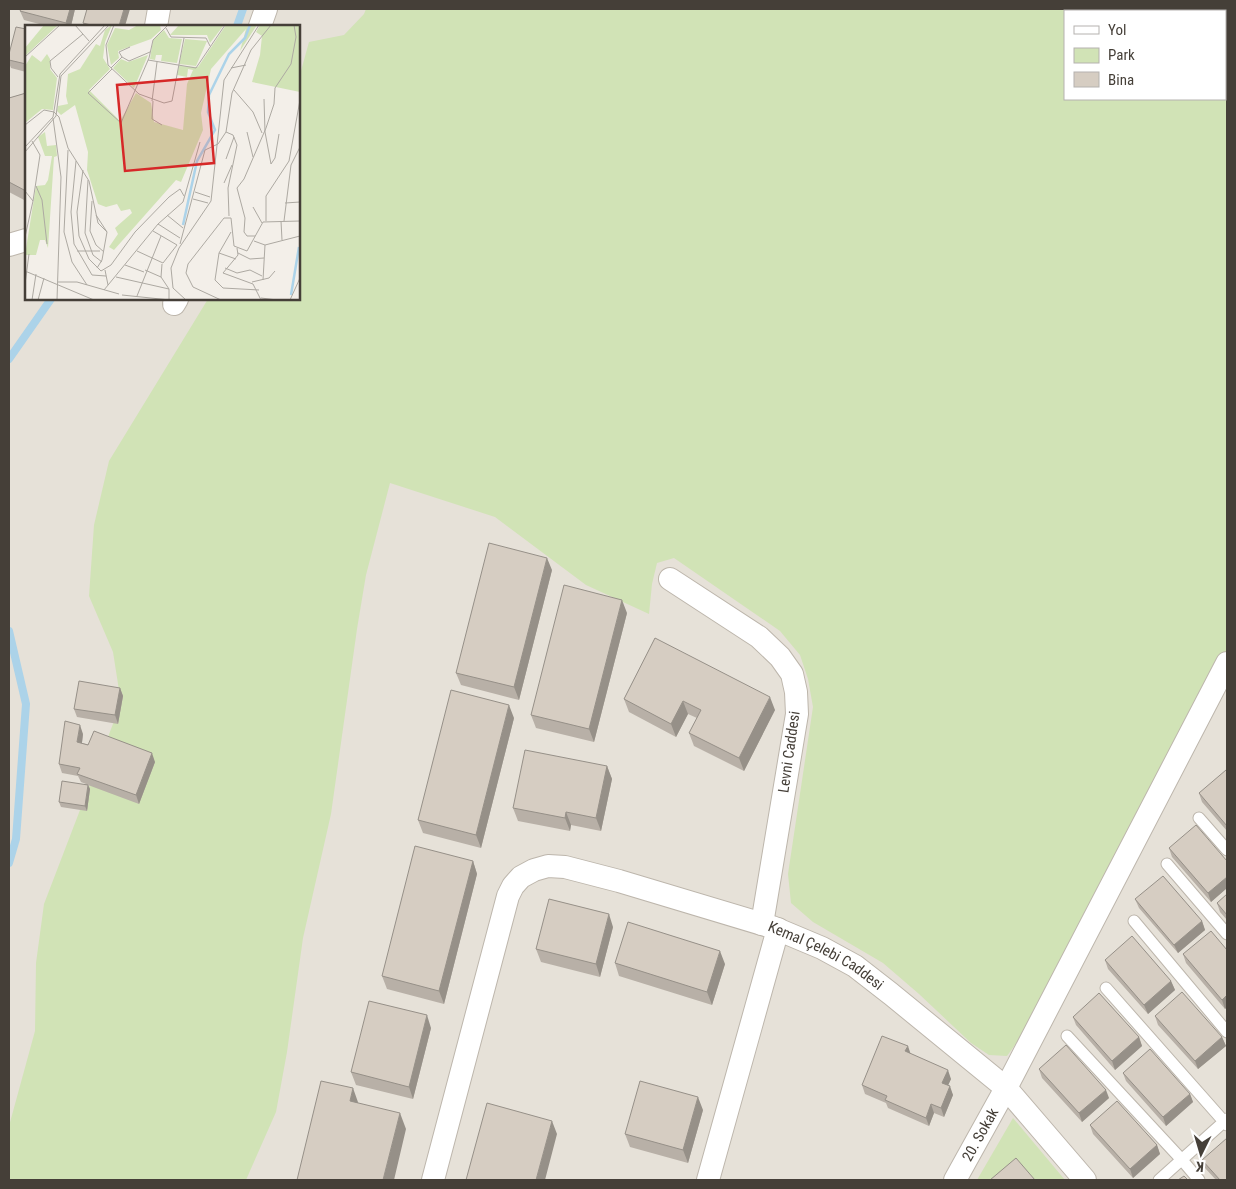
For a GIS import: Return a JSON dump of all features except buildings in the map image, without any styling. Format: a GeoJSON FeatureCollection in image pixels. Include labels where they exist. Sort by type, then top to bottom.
{"type":"FeatureCollection","features":[{"type":"Feature","properties":{"kind":"street"},"geometry":{"type":"LineString","coordinates":[[156,25],[158,9]]}},
{"type":"Feature","properties":{"kind":"street"},"geometry":{"type":"LineString","coordinates":[[260,25],[266,9]]}},
{"type":"Feature","properties":{"kind":"street"},"geometry":{"type":"LineString","coordinates":[[9,245],[25,240]]}},
{"type":"Feature","properties":{"kind":"street","name":"Levni Caddesi"},"geometry":{"type":"LineString","coordinates":[[670,579],[759,637],[780,656],[792,674],[796,692],[797,714],[770,927],[708,1180]]}},
{"type":"Feature","properties":{"kind":"street","name":"20. Sokak"},"geometry":{"type":"LineString","coordinates":[[955,1180],[1006,1088],[1227,663]]}},
{"type":"Feature","properties":{"kind":"street","name":"Kemal Çelebi Caddesi"},"geometry":{"type":"LineString","coordinates":[[433,1180],[508,896],[513,886],[521,877],[534,870],[548,866],[565,867],[619,881],[770,927],[822,948],[855,966],[1006,1088],[1085,1180]]}},
{"type":"Feature","properties":{"kind":"lane"},"geometry":{"type":"LineString","coordinates":[[1199,818],[1227,850]]}},
{"type":"Feature","properties":{"kind":"lane"},"geometry":{"type":"LineString","coordinates":[[1167,864],[1227,934]]}},
{"type":"Feature","properties":{"kind":"lane"},"geometry":{"type":"LineString","coordinates":[[1134,921],[1227,1032]]}},
{"type":"Feature","properties":{"kind":"lane"},"geometry":{"type":"LineString","coordinates":[[1106,988],[1226,1122],[1159,1180]]}},
{"type":"Feature","properties":{"kind":"lane"},"geometry":{"type":"LineString","coordinates":[[1067,1036],[1199,1180]]}},
{"type":"Feature","properties":{"kind":"shaded area"},"geometry":{"type":"Polygon","coordinates":[[[9,9],[1227,9],[1227,1180],[9,1180],[9,9]]]}},
{"type":"Feature","properties":{"kind":"green space"},"geometry":{"type":"Polygon","coordinates":[[[366,9],[1227,9],[1227,690],[1206,688],[1020,1038],[1007,1056],[989,1055],[971,1043],[883,963],[813,922],[791,903],[788,874],[813,707],[808,679],[800,655],[780,631],[674,558],[657,563],[652,584],[649,614],[586,585],[495,517],[390,483],[366,575],[331,814],[303,938],[287,1052],[276,1112],[246,1180],[9,1180],[9,1126],[35,1031],[36,963],[44,904],[121,703],[113,652],[89,596],[94,525],[109,461],[207,300],[300,300],[300,74],[309,42],[344,35],[364,14],[366,9]]]}},
{"type":"Feature","properties":{"kind":"green space"},"geometry":{"type":"Polygon","coordinates":[[[1013,1118],[1065,1180],[977,1180],[1013,1118]]]}},
{"type":"Feature","properties":{"kind":"waterway"},"geometry":{"type":"LineString","coordinates":[[237,25],[243,9]]}},
{"type":"Feature","properties":{"kind":"waterway"},"geometry":{"type":"LineString","coordinates":[[9,359],[50,300]]}},
{"type":"Feature","properties":{"kind":"waterway"},"geometry":{"type":"LineString","coordinates":[[9,631],[26,704],[16,839],[9,863]]}}]}
